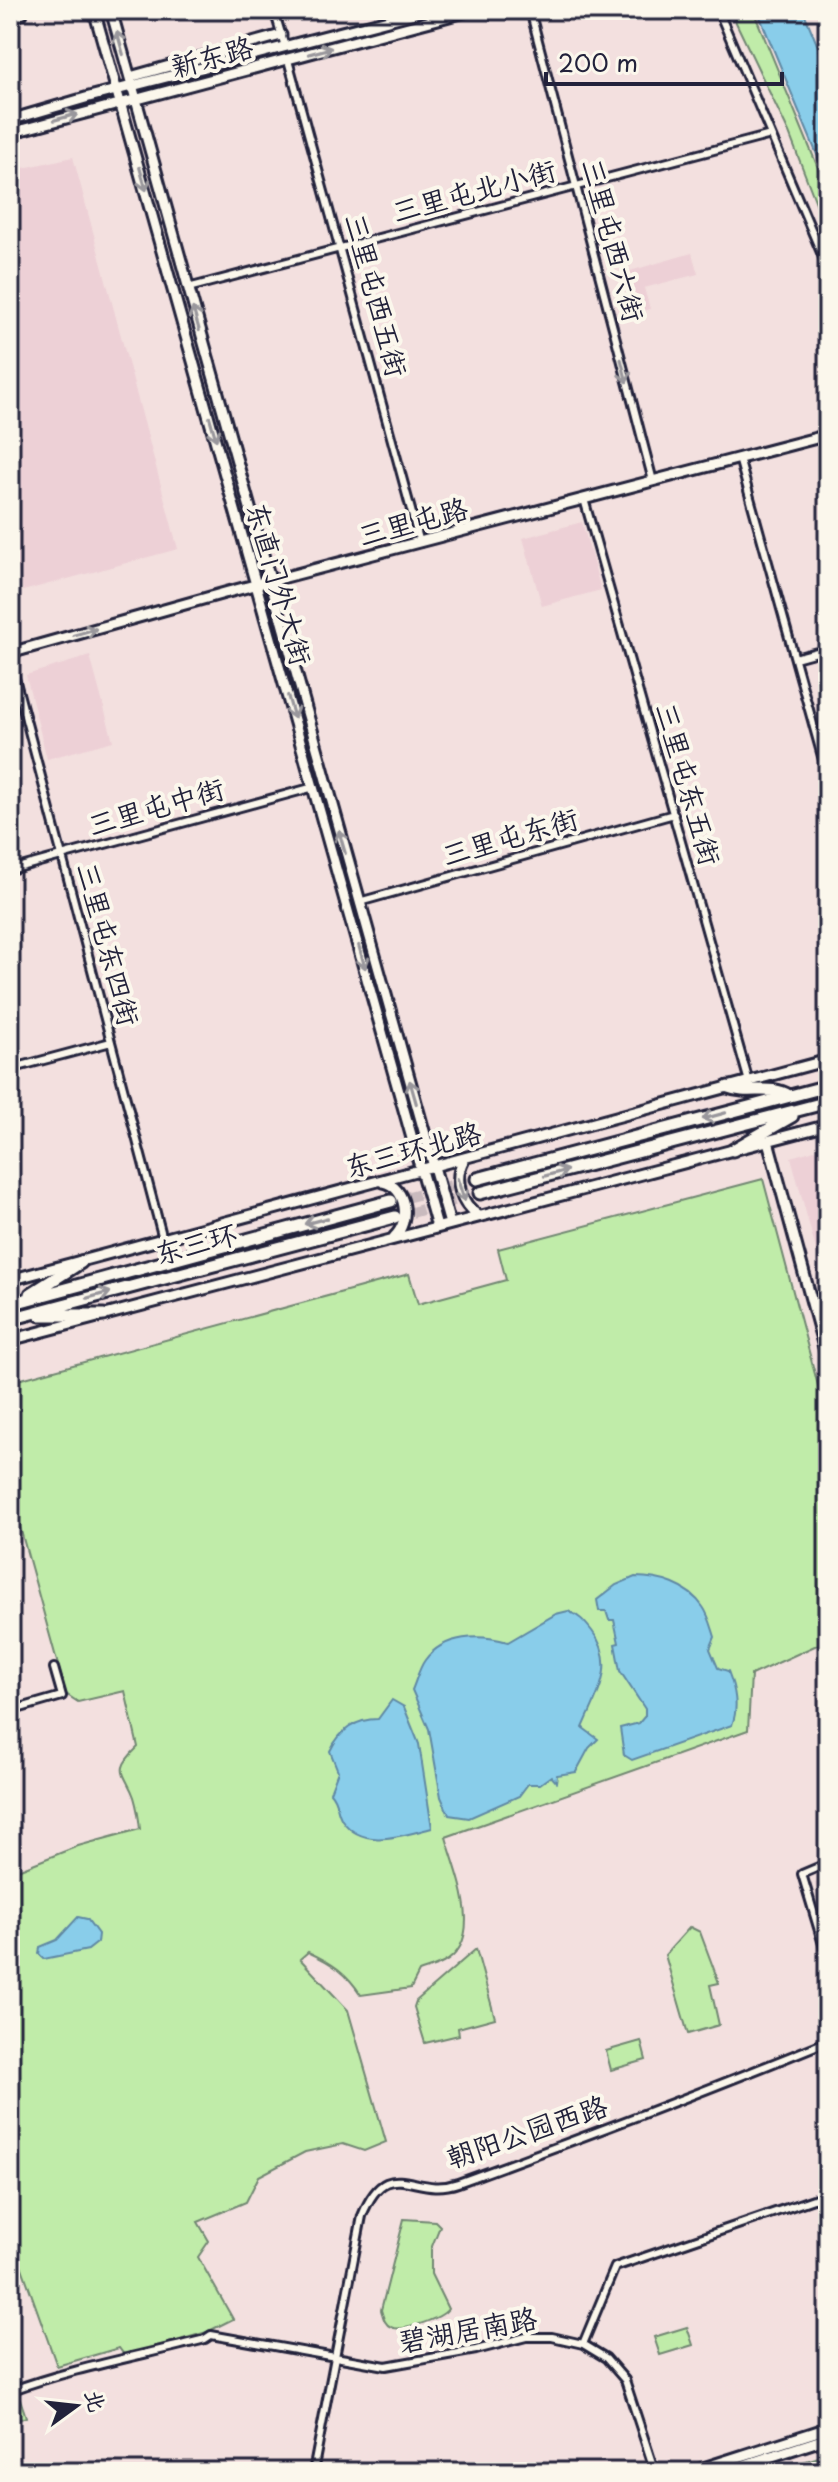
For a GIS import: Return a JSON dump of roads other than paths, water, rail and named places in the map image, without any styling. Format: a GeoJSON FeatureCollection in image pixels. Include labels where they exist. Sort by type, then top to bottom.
{"type":"FeatureCollection","features":[{"type":"Feature","properties":{"kind":"highway"},"geometry":{"type":"LineString","coordinates":[[477,1179],[828,1086]]}},
{"type":"Feature","properties":{"kind":"highway"},"geometry":{"type":"LineString","coordinates":[[728,1087],[738,1091],[779,1090],[789,1096]]}},
{"type":"Feature","properties":{"kind":"highway"},"geometry":{"type":"LineString","coordinates":[[480,1193],[828,1102]]}},
{"type":"Feature","properties":{"kind":"highway"},"geometry":{"type":"LineString","coordinates":[[733,1150],[806,1107]]}},
{"type":"Feature","properties":{"kind":"highway","name":"东三环"},"geometry":{"type":"LineString","coordinates":[[15,1302],[391,1201]]}},
{"type":"Feature","properties":{"kind":"highway","name":"东三环"},"geometry":{"type":"LineString","coordinates":[[10,1319],[395,1217]]}},
{"type":"Feature","properties":{"kind":"highway"},"geometry":{"type":"LineString","coordinates":[[15,1302],[81,1262]]}},
{"type":"Feature","properties":{"kind":"highway"},"geometry":{"type":"LineString","coordinates":[[24,1315],[104,1315]]}},
{"type":"Feature","properties":{"kind":"main road","name":"东直门外大街"},"geometry":{"type":"LineString","coordinates":[[94,10],[437,1227]]}},
{"type":"Feature","properties":{"kind":"main road","name":"东直门外大街"},"geometry":{"type":"LineString","coordinates":[[111,10],[450,1224]]}},
{"type":"Feature","properties":{"kind":"main road","name":"新东路"},"geometry":{"type":"LineString","coordinates":[[131,82],[427,10]]}},
{"type":"Feature","properties":{"kind":"main road","name":"新东路"},"geometry":{"type":"LineString","coordinates":[[10,133],[472,10]]}},
{"type":"Feature","properties":{"kind":"main road","name":"新东路"},"geometry":{"type":"LineString","coordinates":[[131,82],[281,35]]}},
{"type":"Feature","properties":{"kind":"main road"},"geometry":{"type":"LineString","coordinates":[[10,120],[119,91],[131,82]]}},
{"type":"Feature","properties":{"kind":"main road","name":"三里屯路"},"geometry":{"type":"LineString","coordinates":[[10,656],[228,592],[828,435]]}},
{"type":"Feature","properties":{"kind":"main road","name":"东三环北路"},"geometry":{"type":"LineString","coordinates":[[10,1280],[828,1060]]}},
{"type":"Feature","properties":{"kind":"main road"},"geometry":{"type":"LineString","coordinates":[[10,1340],[828,1125]]}},
{"type":"Feature","properties":{"kind":"main road"},"geometry":{"type":"LineString","coordinates":[[768,1141],[828,1362]]}},
{"type":"Feature","properties":{"kind":"main road"},"geometry":{"type":"LineString","coordinates":[[464,1159],[458,1170],[459,1187],[469,1210],[479,1216]]}},
{"type":"Feature","properties":{"kind":"main road"},"geometry":{"type":"LineString","coordinates":[[374,1183],[390,1184],[399,1191],[403,1203],[403,1225],[398,1234],[388,1240]]}},
{"type":"Feature","properties":{"kind":"main road"},"geometry":{"type":"LineString","coordinates":[[691,2472],[828,2428]]}},
{"type":"Feature","properties":{"kind":"main road"},"geometry":{"type":"LineString","coordinates":[[723,2472],[828,2438]]}},
{"type":"Feature","properties":{"kind":"street"},"geometry":{"type":"LineString","coordinates":[[10,19],[23,15],[22,10]]}},
{"type":"Feature","properties":{"kind":"street"},"geometry":{"type":"LineString","coordinates":[[274,10],[285,47]]}},
{"type":"Feature","properties":{"kind":"street","name":"三里屯西六街"},"geometry":{"type":"LineString","coordinates":[[530,10],[653,481]]}},
{"type":"Feature","properties":{"kind":"street"},"geometry":{"type":"LineString","coordinates":[[718,10],[828,269]]}},
{"type":"Feature","properties":{"kind":"street","name":"三里屯西五街"},"geometry":{"type":"LineString","coordinates":[[288,60],[420,543]]}},
{"type":"Feature","properties":{"kind":"street","name":"三里屯北小街"},"geometry":{"type":"LineString","coordinates":[[188,288],[771,135]]}},
{"type":"Feature","properties":{"kind":"street"},"geometry":{"type":"LineString","coordinates":[[739,458],[828,778]]}},
{"type":"Feature","properties":{"kind":"street","name":"三里屯东五街"},"geometry":{"type":"LineString","coordinates":[[584,499],[749,1082]]}},
{"type":"Feature","properties":{"kind":"street"},"geometry":{"type":"LineString","coordinates":[[795,658],[828,649]]}},
{"type":"Feature","properties":{"kind":"street","name":"三里屯东四街"},"geometry":{"type":"LineString","coordinates":[[10,656],[163,1240]]}},
{"type":"Feature","properties":{"kind":"street","name":"三里屯中街"},"geometry":{"type":"LineString","coordinates":[[10,870],[314,787]]}},
{"type":"Feature","properties":{"kind":"street","name":"三里屯东街"},"geometry":{"type":"LineString","coordinates":[[359,902],[674,814]]}},
{"type":"Feature","properties":{"kind":"street"},"geometry":{"type":"LineString","coordinates":[[10,1069],[111,1042]]}},
{"type":"Feature","properties":{"kind":"street"},"geometry":{"type":"LineString","coordinates":[[10,1711],[62,1696],[54,1668]]}},
{"type":"Feature","properties":{"kind":"street"},"geometry":{"type":"LineString","coordinates":[[828,1863],[802,1874],[828,1961]]}},
{"type":"Feature","properties":{"kind":"street","name":"朝阳公园西路"},"geometry":{"type":"LineString","coordinates":[[313,2472],[362,2216],[371,2196],[384,2182],[453,2185],[703,2093],[828,2041]]}},
{"type":"Feature","properties":{"kind":"street"},"geometry":{"type":"LineString","coordinates":[[583,2344],[615,2267],[828,2194]]}},
{"type":"Feature","properties":{"kind":"street","name":"碧湖居南路"},"geometry":{"type":"LineString","coordinates":[[10,2391],[40,2380],[132,2359],[211,2335],[386,2366],[476,2350],[526,2337],[552,2337],[583,2344],[606,2358],[625,2380],[655,2472]]}},
{"type":"Feature","properties":{"kind":"water"},"geometry":{"type":"Polygon","coordinates":[[[757,10],[803,10],[828,71],[828,181],[757,10]]]}},
{"type":"Feature","properties":{"kind":"water"},"geometry":{"type":"Polygon","coordinates":[[[635,1577],[673,1584],[697,1599],[709,1618],[715,1637],[710,1649],[718,1668],[728,1671],[736,1705],[732,1725],[632,1760],[624,1755],[620,1728],[639,1723],[645,1716],[645,1709],[620,1671],[614,1620],[609,1620],[606,1611],[599,1611],[597,1600],[616,1585],[635,1577]]]}},
{"type":"Feature","properties":{"kind":"water"},"geometry":{"type":"Polygon","coordinates":[[[568,1611],[582,1619],[592,1631],[604,1655],[599,1691],[583,1728],[598,1739],[589,1748],[576,1772],[557,1775],[556,1782],[551,1776],[540,1784],[528,1784],[519,1796],[469,1818],[449,1815],[441,1797],[429,1729],[412,1690],[423,1663],[433,1651],[452,1641],[475,1637],[508,1642],[556,1614],[568,1611]]]}},
{"type":"Feature","properties":{"kind":"water"},"geometry":{"type":"Polygon","coordinates":[[[392,1700],[404,1707],[419,1744],[432,1828],[396,1837],[372,1838],[351,1830],[340,1817],[330,1792],[338,1771],[330,1751],[338,1737],[355,1724],[378,1719],[392,1700]]]}},
{"type":"Feature","properties":{"kind":"water"},"geometry":{"type":"Polygon","coordinates":[[[78,1917],[87,1919],[98,1934],[97,1943],[88,1950],[44,1959],[39,1954],[40,1947],[57,1940],[78,1917]]]}},
{"type":"Feature","properties":{"kind":"tunnel"},"geometry":{"type":"LineString","coordinates":[[392,1201],[477,1179]]}},
{"type":"Feature","properties":{"kind":"tunnel"},"geometry":{"type":"LineString","coordinates":[[396,1217],[480,1193]]}}]}
